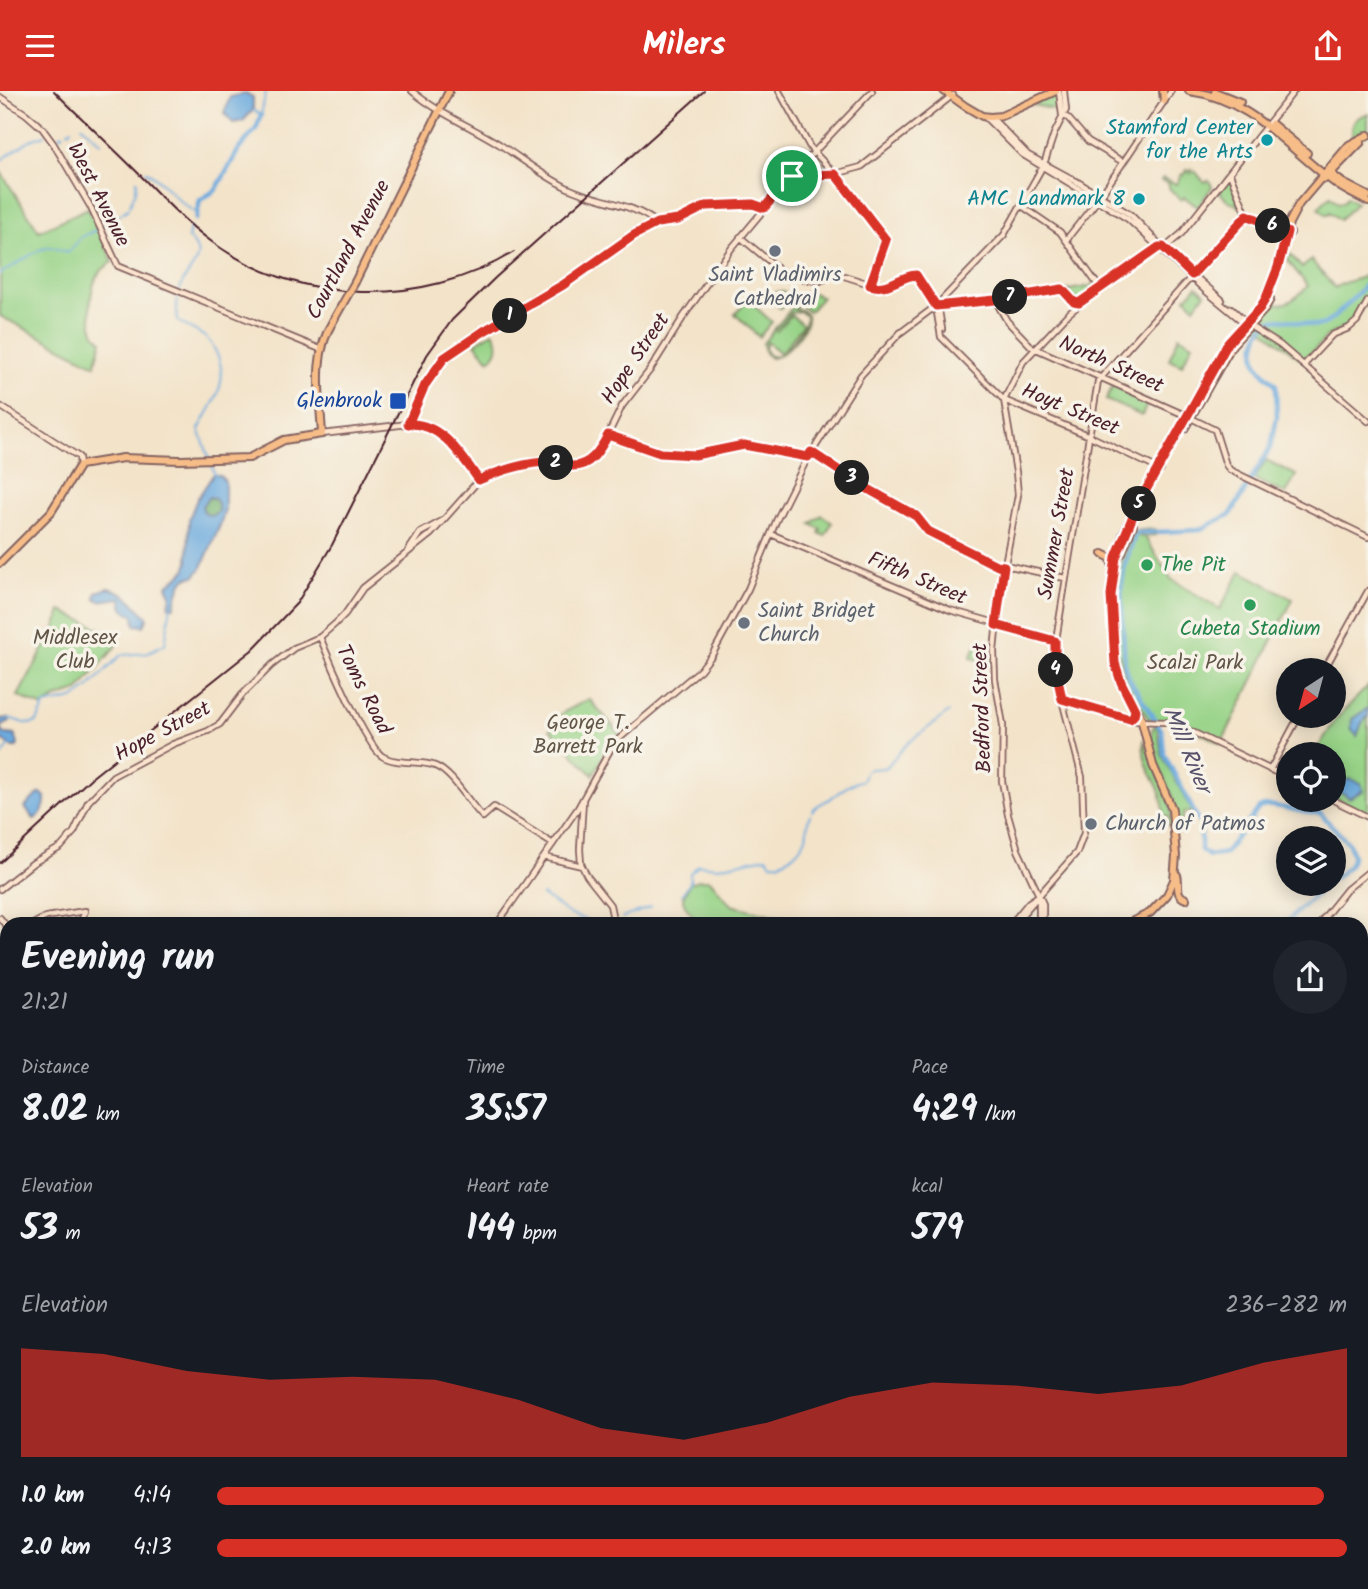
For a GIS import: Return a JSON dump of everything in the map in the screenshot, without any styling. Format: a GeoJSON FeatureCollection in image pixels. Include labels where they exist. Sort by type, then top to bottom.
{"type":"FeatureCollection","features":[{"type":"Feature","properties":{"kind":"main road"},"geometry":{"type":"LineString","coordinates":[[412,91],[565,187],[623,204],[657,223]]}},
{"type":"Feature","properties":{"kind":"main road","name":"Courtland Avenue"},"geometry":{"type":"LineString","coordinates":[[323,434],[320,349],[449,91]]}},
{"type":"Feature","properties":{"kind":"main road"},"geometry":{"type":"LineString","coordinates":[[740,237],[778,268],[813,282],[838,274],[870,285],[885,242],[885,237],[835,174],[813,152],[779,91]]}},
{"type":"Feature","properties":{"kind":"main road","name":"Hope Street"},"geometry":{"type":"LineString","coordinates":[[0,889],[26,868],[61,847],[74,832],[88,802],[113,776],[173,744],[217,726],[242,695],[276,661],[320,636],[342,617],[363,588],[408,551],[420,533],[443,521],[479,480],[525,465],[547,462],[573,466],[583,464],[596,454],[624,403],[649,372],[684,316],[740,237],[813,152],[872,91]]}},
{"type":"Feature","properties":{"kind":"main road"},"geometry":{"type":"LineString","coordinates":[[986,116],[1000,113],[1046,91]]}},
{"type":"Feature","properties":{"kind":"main road"},"geometry":{"type":"LineString","coordinates":[[502,917],[583,799],[613,745],[710,659],[748,589],[771,534],[810,455],[866,369],[900,333],[936,306],[998,244],[1043,165],[1062,115],[1059,91],[1001,116],[986,116]]}},
{"type":"Feature","properties":{"kind":"main road"},"geometry":{"type":"LineString","coordinates":[[1163,91],[1164,101]]}},
{"type":"Feature","properties":{"kind":"main road"},"geometry":{"type":"LineString","coordinates":[[1066,240],[1171,91]]}},
{"type":"Feature","properties":{"kind":"main road"},"geometry":{"type":"LineString","coordinates":[[1189,91],[1222,99],[1268,124]]}},
{"type":"Feature","properties":{"kind":"main road"},"geometry":{"type":"LineString","coordinates":[[1213,91],[1247,106],[1341,187],[1368,202]]}},
{"type":"Feature","properties":{"kind":"main road"},"geometry":{"type":"LineString","coordinates":[[1004,401],[1023,362],[1034,348],[1076,304],[1179,232],[1294,91]]}},
{"type":"Feature","properties":{"kind":"main road"},"geometry":{"type":"LineString","coordinates":[[792,176],[835,174],[861,167],[949,94],[986,116],[1020,153],[1098,198],[1128,219],[1191,276],[1304,365],[1368,421]]}},
{"type":"Feature","properties":{"kind":"main road","name":"West Avenue"},"geometry":{"type":"LineString","coordinates":[[0,97],[26,114],[42,128],[53,143],[90,206],[116,265],[320,349]]}},
{"type":"Feature","properties":{"kind":"main road"},"geometry":{"type":"LineString","coordinates":[[1062,115],[1068,118],[1088,141],[1123,162]]}},
{"type":"Feature","properties":{"kind":"main road"},"geometry":{"type":"LineString","coordinates":[[1142,917],[1168,896],[1174,880],[1176,856],[1172,809],[1153,765],[1148,722],[1121,682],[1115,663],[1109,584],[1112,560],[1102,554],[1114,552],[1228,343],[1251,325],[1266,298],[1299,204],[1349,145],[1368,137]]}},
{"type":"Feature","properties":{"kind":"main road"},"geometry":{"type":"LineString","coordinates":[[1230,172],[1247,215],[1289,233]]}},
{"type":"Feature","properties":{"kind":"main road"},"geometry":{"type":"LineString","coordinates":[[1327,173],[1368,196]]}},
{"type":"Feature","properties":{"kind":"main road"},"geometry":{"type":"LineString","coordinates":[[408,424],[425,385],[444,358],[563,285],[634,235],[657,223],[678,220],[706,206],[753,204],[764,208]]}},
{"type":"Feature","properties":{"kind":"main road"},"geometry":{"type":"LineString","coordinates":[[1022,205],[1052,225],[1100,288]]}},
{"type":"Feature","properties":{"kind":"main road"},"geometry":{"type":"LineString","coordinates":[[1100,377],[1247,215]]}},
{"type":"Feature","properties":{"kind":"main road","name":"Hoyt Street"},"geometry":{"type":"LineString","coordinates":[[870,285],[885,287],[916,275],[936,306],[938,325],[944,340],[1004,401],[1088,435],[1159,469]]}},
{"type":"Feature","properties":{"kind":"main road"},"geometry":{"type":"LineString","coordinates":[[936,306],[1064,289],[1076,304]]}},
{"type":"Feature","properties":{"kind":"main road","name":"North Street"},"geometry":{"type":"LineString","coordinates":[[995,300],[1009,324],[1034,348],[1215,431],[1227,467],[1368,537]]}},
{"type":"Feature","properties":{"kind":"main road"},"geometry":{"type":"LineString","coordinates":[[1304,365],[1332,335],[1349,328],[1357,321],[1368,301]]}},
{"type":"Feature","properties":{"kind":"main road","name":"Summer Street"},"geometry":{"type":"LineString","coordinates":[[1038,896],[1077,852],[1085,826],[1082,776],[1055,666],[1055,641],[1100,377]]}},
{"type":"Feature","properties":{"kind":"main road","name":"Bedford Street"},"geometry":{"type":"LineString","coordinates":[[1004,401],[1018,491],[1004,566],[994,664],[1003,725],[1004,800],[1018,850],[1036,886],[1040,917]]}},
{"type":"Feature","properties":{"kind":"main road"},"geometry":{"type":"LineString","coordinates":[[0,406],[80,461],[123,458],[249,458],[284,440],[408,424],[421,425],[444,436],[479,480]]}},
{"type":"Feature","properties":{"kind":"main road"},"geometry":{"type":"LineString","coordinates":[[608,435],[660,453],[695,455],[744,445],[810,455],[916,516],[920,523],[934,534],[996,565],[1065,578]]}},
{"type":"Feature","properties":{"kind":"main road"},"geometry":{"type":"LineString","coordinates":[[0,563],[51,512],[80,461]]}},
{"type":"Feature","properties":{"kind":"main road"},"geometry":{"type":"LineString","coordinates":[[1134,516],[1117,566],[1115,595],[1118,661],[1124,681],[1148,722],[1155,763],[1176,813],[1177,874],[1182,898]]}},
{"type":"Feature","properties":{"kind":"main road","name":"Fifth Street"},"geometry":{"type":"LineString","coordinates":[[771,534],[939,606],[1055,641]]}},
{"type":"Feature","properties":{"kind":"main road"},"geometry":{"type":"LineString","coordinates":[[1111,595],[1113,572],[1123,535]]}},
{"type":"Feature","properties":{"kind":"main road"},"geometry":{"type":"LineString","coordinates":[[1331,658],[1368,591]]}},
{"type":"Feature","properties":{"kind":"main road","name":"Toms Road"},"geometry":{"type":"LineString","coordinates":[[320,636],[336,676],[379,753],[388,758],[439,768],[483,817],[494,807],[553,845]]}},
{"type":"Feature","properties":{"kind":"main road"},"geometry":{"type":"LineString","coordinates":[[1062,699],[1130,719],[1180,726],[1276,773]]}},
{"type":"Feature","properties":{"kind":"main road"},"geometry":{"type":"LineString","coordinates":[[1130,719],[1135,713],[1133,703]]}},
{"type":"Feature","properties":{"kind":"main road"},"geometry":{"type":"LineString","coordinates":[[1270,770],[1293,728]]}},
{"type":"Feature","properties":{"kind":"main road"},"geometry":{"type":"LineString","coordinates":[[583,799],[580,849],[582,866],[610,905],[613,917]]}},
{"type":"Feature","properties":{"kind":"main road"},"geometry":{"type":"LineString","coordinates":[[1346,806],[1368,817]]}},
{"type":"Feature","properties":{"kind":"main road"},"geometry":{"type":"LineString","coordinates":[[544,857],[582,866]]}},
{"type":"Feature","properties":{"kind":"main road"},"geometry":{"type":"LineString","coordinates":[[1325,917],[1347,889],[1368,872]]}},
{"type":"Feature","properties":{"kind":"main road"},"geometry":{"type":"LineString","coordinates":[[1147,917],[1168,896],[1177,874]]}},
{"type":"Feature","properties":{"kind":"main road"},"geometry":{"type":"LineString","coordinates":[[1017,917],[1033,894],[1032,880]]}},
{"type":"Feature","properties":{"kind":"main road"},"geometry":{"type":"LineString","coordinates":[[1036,886],[1044,887],[1050,882]]}},
{"type":"Feature","properties":{"kind":"main road"},"geometry":{"type":"LineString","coordinates":[[1029,902],[1038,896]]}},
{"type":"Feature","properties":{"kind":"main road"},"geometry":{"type":"LineString","coordinates":[[1020,917],[1038,896]]}},
{"type":"Feature","properties":{"kind":"main road"},"geometry":{"type":"LineString","coordinates":[[52,917],[85,911],[83,917]]}},
{"type":"Feature","properties":{"kind":"green space"},"geometry":{"type":"Polygon","coordinates":[[[1056,93],[1059,106],[1057,110],[1033,105],[1056,93]]]}},
{"type":"Feature","properties":{"kind":"green space"},"geometry":{"type":"Polygon","coordinates":[[[1368,114],[1368,134],[1353,140],[1354,123],[1359,117],[1368,114]]]}},
{"type":"Feature","properties":{"kind":"green space"},"geometry":{"type":"Polygon","coordinates":[[[814,156],[828,170],[827,172],[801,171],[814,156]]]}},
{"type":"Feature","properties":{"kind":"green space"},"geometry":{"type":"Polygon","coordinates":[[[1191,169],[1191,173],[1194,170],[1204,182],[1209,180],[1212,187],[1198,207],[1184,197],[1181,200],[1169,188],[1169,184],[1161,180],[1163,178],[1176,184],[1182,174],[1191,169]]]}},
{"type":"Feature","properties":{"kind":"green space"},"geometry":{"type":"Polygon","coordinates":[[[0,171],[39,231],[88,208],[113,262],[98,275],[92,293],[91,321],[93,329],[102,341],[95,365],[0,316],[0,171]]]}},
{"type":"Feature","properties":{"kind":"green space"},"geometry":{"type":"Polygon","coordinates":[[[1229,177],[1241,208],[1218,191],[1229,177]]]}},
{"type":"Feature","properties":{"kind":"green space"},"geometry":{"type":"Polygon","coordinates":[[[1330,196],[1338,203],[1347,197],[1356,203],[1340,220],[1330,212],[1327,215],[1318,208],[1330,196]]]}},
{"type":"Feature","properties":{"kind":"green space"},"geometry":{"type":"Polygon","coordinates":[[[1290,254],[1302,268],[1311,260],[1335,288],[1368,273],[1368,298],[1353,323],[1329,335],[1303,361],[1256,324],[1272,302],[1287,302],[1308,286],[1287,260],[1290,254]]]}},
{"type":"Feature","properties":{"kind":"green space"},"geometry":{"type":"Polygon","coordinates":[[[1093,283],[1097,288],[1080,301],[1068,290],[1092,286],[1093,283]]]}},
{"type":"Feature","properties":{"kind":"green space"},"geometry":{"type":"Polygon","coordinates":[[[1197,286],[1205,293],[1195,307],[1186,298],[1197,286]]]}},
{"type":"Feature","properties":{"kind":"green space"},"geometry":{"type":"Polygon","coordinates":[[[780,291],[789,297],[781,309],[770,299],[774,293],[780,291]]]}},
{"type":"Feature","properties":{"kind":"green space"},"geometry":{"type":"Polygon","coordinates":[[[808,291],[822,297],[809,312],[795,300],[808,291]]]}},
{"type":"Feature","properties":{"kind":"green space"},"geometry":{"type":"Polygon","coordinates":[[[748,300],[772,322],[759,337],[735,314],[748,300]]]}},
{"type":"Feature","properties":{"kind":"green space"},"geometry":{"type":"Polygon","coordinates":[[[795,304],[795,309],[801,310],[807,315],[807,321],[800,334],[783,353],[776,357],[771,358],[765,353],[763,343],[795,304]],[[800,311],[791,313],[776,332],[791,315],[803,325],[781,353],[767,342],[765,349],[768,355],[775,357],[780,354],[790,345],[800,333],[803,327],[806,316],[800,311]]]}},
{"type":"Feature","properties":{"kind":"green space"},"geometry":{"type":"Polygon","coordinates":[[[493,332],[497,347],[489,360],[475,343],[493,332]]]}},
{"type":"Feature","properties":{"kind":"green space"},"geometry":{"type":"Polygon","coordinates":[[[1179,336],[1193,344],[1182,365],[1169,359],[1179,336]]]}},
{"type":"Feature","properties":{"kind":"green space"},"geometry":{"type":"Polygon","coordinates":[[[1113,385],[1148,402],[1142,416],[1106,400],[1113,385]]]}},
{"type":"Feature","properties":{"kind":"green space"},"geometry":{"type":"Polygon","coordinates":[[[1266,460],[1296,475],[1286,494],[1254,479],[1266,460]]]}},
{"type":"Feature","properties":{"kind":"green space"},"geometry":{"type":"Polygon","coordinates":[[[209,497],[218,503],[218,512],[211,516],[204,512],[202,506],[209,497]]]}},
{"type":"Feature","properties":{"kind":"green space"},"geometry":{"type":"Polygon","coordinates":[[[822,515],[832,523],[825,536],[819,533],[821,529],[811,524],[822,515]]]}},
{"type":"Feature","properties":{"kind":"green space","name":"Scalzi Park"},"geometry":{"type":"Polygon","coordinates":[[[1155,529],[1156,535],[1138,536],[1145,537],[1171,579],[1220,609],[1241,571],[1293,599],[1221,744],[1178,723],[1148,719],[1126,682],[1118,652],[1117,574],[1132,531],[1155,529]]]}},
{"type":"Feature","properties":{"kind":"green space","name":"Middlesex Club"},"geometry":{"type":"Polygon","coordinates":[[[61,611],[106,631],[118,644],[78,691],[54,699],[43,707],[18,696],[55,628],[61,611]]]}},
{"type":"Feature","properties":{"kind":"green space"},"geometry":{"type":"Polygon","coordinates":[[[977,643],[992,649],[991,665],[971,657],[977,643]]]}},
{"type":"Feature","properties":{"kind":"green space"},"geometry":{"type":"Polygon","coordinates":[[[1368,686],[1368,814],[1346,803],[1346,742],[1322,742],[1330,728],[1346,728],[1346,709],[1368,686]]]}},
{"type":"Feature","properties":{"kind":"green space","name":"George T. Barrett Park"},"geometry":{"type":"Polygon","coordinates":[[[589,699],[620,734],[611,743],[593,775],[550,729],[562,713],[589,699]]]}},
{"type":"Feature","properties":{"kind":"green space"},"geometry":{"type":"Polygon","coordinates":[[[1154,726],[1157,726],[1162,755],[1193,813],[1184,812],[1180,833],[1173,800],[1151,743],[1154,726]]]}},
{"type":"Feature","properties":{"kind":"green space"},"geometry":{"type":"Polygon","coordinates":[[[1144,741],[1169,801],[1173,825],[1168,826],[1169,817],[1163,815],[1161,795],[1146,761],[1144,741]]]}},
{"type":"Feature","properties":{"kind":"green space"},"geometry":{"type":"Polygon","coordinates":[[[710,880],[731,905],[780,917],[694,917],[683,901],[690,883],[710,880]]]}},
{"type":"Feature","properties":{"kind":"water"},"geometry":{"type":"Polygon","coordinates":[[[245,93],[253,97],[253,110],[243,121],[233,123],[224,113],[230,97],[245,93]]]}},
{"type":"Feature","properties":{"kind":"water"},"geometry":{"type":"Polygon","coordinates":[[[213,475],[219,475],[225,481],[225,509],[202,567],[195,576],[186,578],[181,584],[174,607],[169,607],[171,595],[167,586],[185,571],[188,562],[189,519],[197,499],[213,475]],[[209,497],[202,506],[204,512],[211,516],[218,512],[218,503],[209,497]]]}},
{"type":"Feature","properties":{"kind":"water"},"geometry":{"type":"Polygon","coordinates":[[[108,588],[127,596],[148,617],[144,626],[135,625],[134,616],[123,609],[121,598],[100,601],[95,598],[97,592],[108,588]]]}},
{"type":"Feature","properties":{"kind":"water"},"geometry":{"type":"Polygon","coordinates":[[[1368,708],[1368,716],[1357,736],[1351,729],[1352,719],[1368,708]]]}},
{"type":"Feature","properties":{"kind":"water"},"geometry":{"type":"Polygon","coordinates":[[[9,718],[10,722],[2,726],[2,731],[15,735],[17,747],[12,747],[0,738],[0,719],[9,718]]]}},
{"type":"Feature","properties":{"kind":"water"},"geometry":{"type":"Polygon","coordinates":[[[1350,779],[1361,783],[1363,791],[1349,798],[1346,796],[1346,781],[1350,779]]]}},
{"type":"Feature","properties":{"kind":"water"},"geometry":{"type":"Polygon","coordinates":[[[41,793],[45,797],[44,807],[34,819],[25,808],[41,793]]]}},
{"type":"Feature","properties":{"kind":"waterway"},"geometry":{"type":"LineString","coordinates":[[253,110],[261,115],[266,91]]}},
{"type":"Feature","properties":{"kind":"waterway"},"geometry":{"type":"LineString","coordinates":[[196,219],[200,200],[216,190],[239,149],[256,129],[261,115]]}},
{"type":"Feature","properties":{"kind":"waterway"},"geometry":{"type":"LineString","coordinates":[[82,126],[101,143]]}},
{"type":"Feature","properties":{"kind":"waterway"},"geometry":{"type":"LineString","coordinates":[[68,131],[72,129]]}},
{"type":"Feature","properties":{"kind":"waterway"},"geometry":{"type":"LineString","coordinates":[[59,136],[63,134]]}},
{"type":"Feature","properties":{"kind":"waterway"},"geometry":{"type":"LineString","coordinates":[[0,161],[30,140],[45,135]]}},
{"type":"Feature","properties":{"kind":"waterway"},"geometry":{"type":"LineString","coordinates":[[146,171],[197,213]]}},
{"type":"Feature","properties":{"kind":"waterway"},"geometry":{"type":"LineString","coordinates":[[130,205],[137,180]]}},
{"type":"Feature","properties":{"kind":"waterway"},"geometry":{"type":"LineString","coordinates":[[105,225],[128,209]]}},
{"type":"Feature","properties":{"kind":"waterway"},"geometry":{"type":"LineString","coordinates":[[190,228],[188,238],[194,244],[198,255],[179,292],[177,316],[178,321],[210,342],[221,366],[220,387],[199,429],[216,478]]}},
{"type":"Feature","properties":{"kind":"waterway"},"geometry":{"type":"LineString","coordinates":[[0,274],[39,250],[50,247],[67,252],[81,237],[96,230]]}},
{"type":"Feature","properties":{"kind":"waterway","name":"Mill River"},"geometry":{"type":"LineString","coordinates":[[1332,826],[1320,813],[1265,806],[1259,808],[1225,853],[1209,856],[1201,850],[1201,825],[1164,754],[1162,731],[1131,682],[1125,667],[1121,590],[1125,564],[1136,533],[1199,530],[1231,514],[1271,446],[1277,417],[1276,385],[1259,367],[1255,358],[1261,330],[1268,322],[1277,319],[1316,326],[1324,324],[1341,311],[1368,282]]}},
{"type":"Feature","properties":{"kind":"waterway"},"geometry":{"type":"LineString","coordinates":[[8,719],[29,724],[37,722],[45,705],[73,699],[121,655],[146,653],[165,644],[171,605]]}},
{"type":"Feature","properties":{"kind":"waterway"},"geometry":{"type":"LineString","coordinates":[[812,811],[846,787],[863,780],[865,772],[870,769],[885,768],[908,743],[949,712]]}},
{"type":"Feature","properties":{"kind":"waterway"},"geometry":{"type":"LineString","coordinates":[[0,758],[10,745]]}},
{"type":"Feature","properties":{"kind":"waterway"},"geometry":{"type":"LineString","coordinates":[[681,895],[690,883],[690,873],[699,865],[718,867],[766,857],[771,863],[787,859],[804,842],[810,815]]}},
{"type":"Feature","properties":{"kind":"waterway","name":"Mill River"},"geometry":{"type":"LineString","coordinates":[[1346,841],[1353,856],[1346,868]]}},
{"type":"Feature","properties":{"kind":"waterway"},"geometry":{"type":"LineString","coordinates":[[542,895],[577,917]]}},
{"type":"Feature","properties":{"kind":"waterway","name":"Mill River"},"geometry":{"type":"LineString","coordinates":[[1292,917],[1314,896]]}},
{"type":"Feature","properties":{"kind":"waterway"},"geometry":{"type":"LineString","coordinates":[[625,917],[651,907]]}},
{"type":"Feature","properties":{"kind":"railway"},"geometry":{"type":"LineString","coordinates":[[54,91],[202,235],[247,263],[284,278],[322,288],[362,292],[401,290],[440,283],[478,270],[514,252]]}},
{"type":"Feature","properties":{"kind":"railway"},"geometry":{"type":"LineString","coordinates":[[0,863],[90,779],[252,650],[297,603],[332,545],[427,355],[452,320],[495,278],[704,91]]}},
{"type":"Feature","properties":{"kind":"place","name":"Stamford Center for the Arts"},"geometry":{"type":"Point","coordinates":[1267,140]}},
{"type":"Feature","properties":{"kind":"place","name":"AMC Landmark 8"},"geometry":{"type":"Point","coordinates":[1139,199]}},
{"type":"Feature","properties":{"kind":"place","name":"Saint Vladimirs Cathedral"},"geometry":{"type":"Point","coordinates":[775,251]}},
{"type":"Feature","properties":{"kind":"place","name":"Glenbrook"},"geometry":{"type":"Point","coordinates":[398,401]}},
{"type":"Feature","properties":{"kind":"place","name":"The Pit"},"geometry":{"type":"Point","coordinates":[1147,565]}},
{"type":"Feature","properties":{"kind":"place","name":"Cubeta Stadium"},"geometry":{"type":"Point","coordinates":[1250,605]}},
{"type":"Feature","properties":{"kind":"place","name":"Saint Bridget Church"},"geometry":{"type":"Point","coordinates":[744,623]}},
{"type":"Feature","properties":{"kind":"place","name":"Church of Patmos"},"geometry":{"type":"Point","coordinates":[1091,824]}},
{"type":"Feature","properties":{"kind":"route"},"geometry":{"type":"LineString","coordinates":[[835,174],[885,237],[870,285],[885,287],[916,275],[936,306],[942,307],[1062,289],[1074,302],[1079,303],[1159,247],[1163,247],[1192,275],[1247,215],[1287,232],[1266,298],[1228,343],[1123,535],[1113,572],[1111,595],[1115,663],[1135,710],[1130,719],[1062,699],[1055,666],[1055,641],[996,625],[1004,566],[996,565],[928,531],[916,516],[861,485],[811,452],[808,457],[744,445],[695,455],[660,453],[608,435],[590,461],[583,464],[573,466],[547,462],[525,465],[479,480],[444,436],[421,425],[408,424],[434,370],[444,358],[468,340],[563,285],[643,230],[657,223],[680,219],[706,206],[753,204],[764,208],[792,176],[835,174]]}}]}
